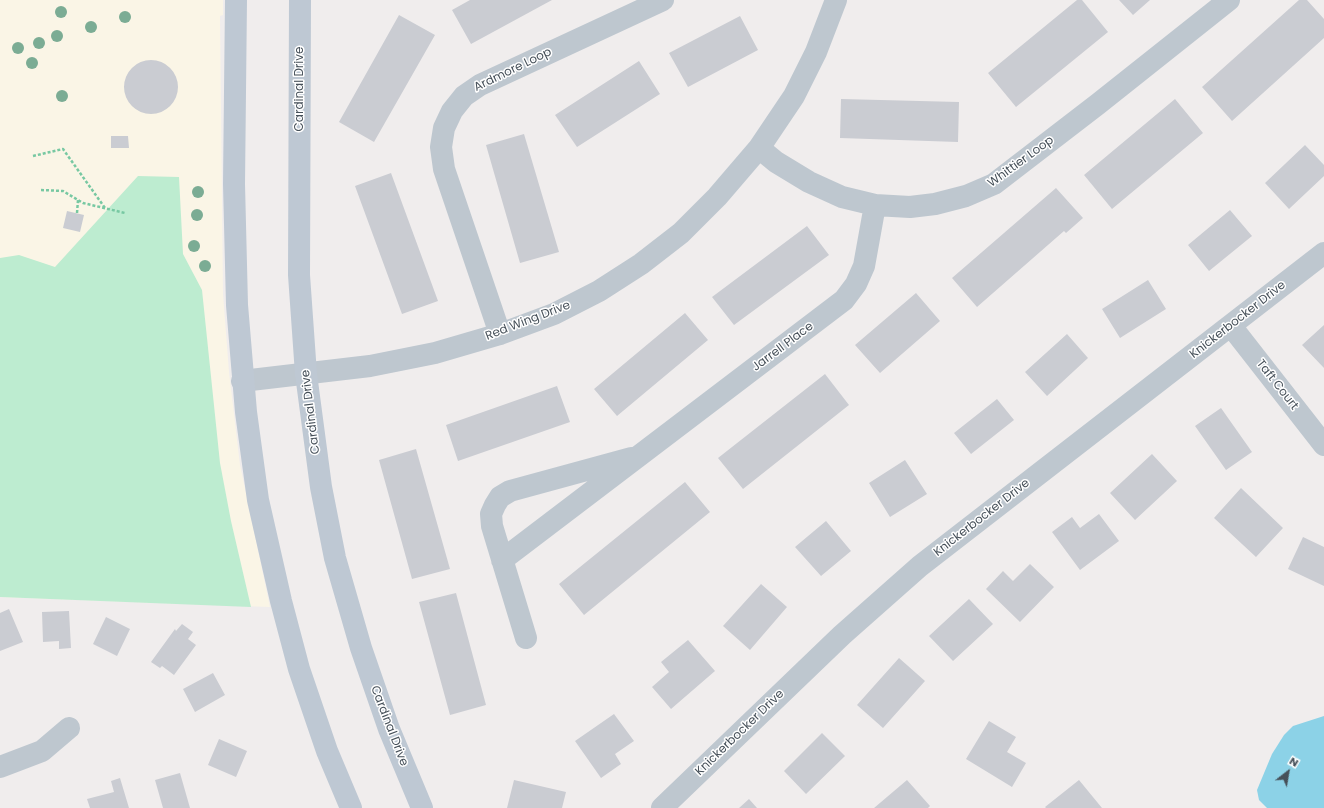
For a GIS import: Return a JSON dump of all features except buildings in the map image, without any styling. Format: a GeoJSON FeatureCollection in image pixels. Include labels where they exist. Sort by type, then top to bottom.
{"type":"FeatureCollection","features":[{"type":"Feature","properties":{"kind":"main road"},"geometry":{"type":"LineString","coordinates":[[236,0],[234,192],[237,305],[242,381],[258,500],[281,601],[299,669],[328,751],[351,808]]}},
{"type":"Feature","properties":{"kind":"main road","name":"Cardinal Drive"},"geometry":{"type":"LineString","coordinates":[[300,0],[299,275],[306,374],[321,488],[335,558],[361,648],[389,729],[422,808]]}},
{"type":"Feature","properties":{"kind":"street","name":"Ardmore Loop"},"geometry":{"type":"LineString","coordinates":[[500,334],[444,169],[441,147],[444,128],[452,111],[464,96],[480,85],[663,0]]}},
{"type":"Feature","properties":{"kind":"street","name":"Red Wing Drive"},"geometry":{"type":"LineString","coordinates":[[242,381],[370,366],[435,353],[500,334],[560,311],[599,291],[641,264],[681,233],[717,198],[759,148],[794,96],[816,52],[836,0]]}},
{"type":"Feature","properties":{"kind":"street","name":"Whittier Loop"},"geometry":{"type":"LineString","coordinates":[[759,148],[776,162],[808,182],[842,197],[875,205],[910,207],[935,204],[966,196],[994,184],[1098,104],[1228,0]]}},
{"type":"Feature","properties":{"kind":"street","name":"Jarrell Place"},"geometry":{"type":"LineString","coordinates":[[502,560],[844,300],[856,284],[864,266],[875,205]]}},
{"type":"Feature","properties":{"kind":"street","name":"Knickerbocker Drive"},"geometry":{"type":"LineString","coordinates":[[662,808],[842,635],[920,566],[1324,253]]}},
{"type":"Feature","properties":{"kind":"street","name":"Taft Court"},"geometry":{"type":"LineString","coordinates":[[1231,326],[1324,445]]}},
{"type":"Feature","properties":{"kind":"street","name":"Jarrell Place"},"geometry":{"type":"LineString","coordinates":[[526,638],[492,526],[494,505],[500,497],[510,491],[641,455]]}},
{"type":"Feature","properties":{"kind":"street"},"geometry":{"type":"LineString","coordinates":[[0,767],[42,751],[69,728]]}},
{"type":"Feature","properties":{"kind":"path"},"geometry":{"type":"LineString","coordinates":[[33,156],[63,149],[105,208]]}},
{"type":"Feature","properties":{"kind":"path"},"geometry":{"type":"LineString","coordinates":[[41,190],[63,192],[83,203],[125,213]]}},
{"type":"Feature","properties":{"kind":"path"},"geometry":{"type":"LineString","coordinates":[[77,214],[78,200]]}},
{"type":"Feature","properties":{"kind":"shaded area"},"geometry":{"type":"Polygon","coordinates":[[[0,0],[223,0],[223,15],[220,16],[223,294],[229,372],[240,465],[270,607],[0,597],[0,0]]]}},
{"type":"Feature","properties":{"kind":"green space"},"geometry":{"type":"Polygon","coordinates":[[[138,176],[179,177],[183,254],[202,290],[220,463],[231,521],[251,607],[0,597],[0,258],[19,255],[55,267],[138,176]]]}},
{"type":"Feature","properties":{"kind":"water"},"geometry":{"type":"Polygon","coordinates":[[[1324,716],[1324,808],[1267,808],[1259,800],[1257,790],[1272,754],[1284,735],[1293,726],[1324,716]]]}}]}
